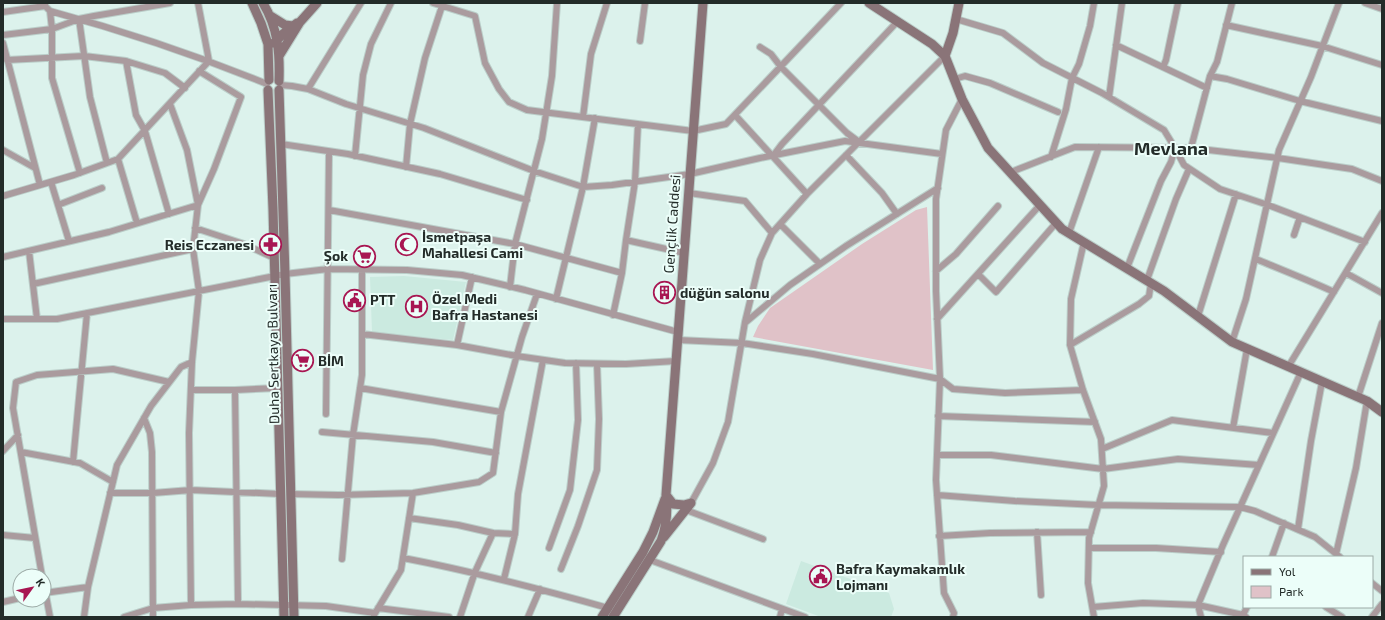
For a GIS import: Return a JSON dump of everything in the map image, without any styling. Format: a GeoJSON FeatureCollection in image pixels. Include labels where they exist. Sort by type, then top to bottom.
{"type":"FeatureCollection","features":[{"type":"Feature","properties":{"kind":"main road","name":"Duha Sertkaya Bulvarı"},"geometry":{"type":"LineString","coordinates":[[252,3],[266,36],[268,49],[284,617]]}},
{"type":"Feature","properties":{"kind":"main road","name":"Duha Sertkaya Bulvarı"},"geometry":{"type":"LineString","coordinates":[[263,3],[269,15],[277,39],[280,56],[279,85],[294,617]]}},
{"type":"Feature","properties":{"kind":"main road"},"geometry":{"type":"LineString","coordinates":[[268,49],[317,3]]}},
{"type":"Feature","properties":{"kind":"main road","name":"Gençlik Caddesi"},"geometry":{"type":"LineString","coordinates":[[666,495],[703,3]]}},
{"type":"Feature","properties":{"kind":"main road"},"geometry":{"type":"LineString","coordinates":[[869,3],[932,44],[945,56],[962,99],[988,148],[1062,229],[1164,291],[1232,342],[1367,401],[1382,412]]}},
{"type":"Feature","properties":{"kind":"main road"},"geometry":{"type":"LineString","coordinates":[[945,56],[953,33],[959,3]]}},
{"type":"Feature","properties":{"kind":"main road"},"geometry":{"type":"LineString","coordinates":[[269,15],[285,25],[296,24]]}},
{"type":"Feature","properties":{"kind":"main road"},"geometry":{"type":"LineString","coordinates":[[280,56],[296,24]]}},
{"type":"Feature","properties":{"kind":"main road"},"geometry":{"type":"LineString","coordinates":[[275,78],[279,85],[275,92],[268,85],[275,78]]}},
{"type":"Feature","properties":{"kind":"main road"},"geometry":{"type":"LineString","coordinates":[[666,495],[673,504],[689,506]]}},
{"type":"Feature","properties":{"kind":"main road"},"geometry":{"type":"LineString","coordinates":[[661,541],[668,517],[666,495]]}},
{"type":"Feature","properties":{"kind":"main road"},"geometry":{"type":"LineString","coordinates":[[602,617],[643,552],[657,522],[666,495]]}},
{"type":"Feature","properties":{"kind":"main road"},"geometry":{"type":"LineString","coordinates":[[657,522],[689,506]]}},
{"type":"Feature","properties":{"kind":"main road"},"geometry":{"type":"LineString","coordinates":[[613,617],[661,541],[689,506]]}},
{"type":"Feature","properties":{"kind":"street"},"geometry":{"type":"LineString","coordinates":[[3,35],[52,29],[79,19],[170,3]]}},
{"type":"Feature","properties":{"kind":"street"},"geometry":{"type":"LineString","coordinates":[[198,3],[209,61]]}},
{"type":"Feature","properties":{"kind":"street"},"geometry":{"type":"LineString","coordinates":[[308,89],[361,3]]}},
{"type":"Feature","properties":{"kind":"street"},"geometry":{"type":"LineString","coordinates":[[355,156],[363,75],[372,44],[390,3]]}},
{"type":"Feature","properties":{"kind":"street"},"geometry":{"type":"LineString","coordinates":[[433,3],[442,6],[455,6],[475,16],[485,63],[499,89],[509,102],[527,110],[693,131],[726,124],[842,3]]}},
{"type":"Feature","properties":{"kind":"street"},"geometry":{"type":"LineString","coordinates":[[510,287],[515,244],[542,139],[552,76],[557,3]]}},
{"type":"Feature","properties":{"kind":"street"},"geometry":{"type":"LineString","coordinates":[[583,117],[592,54],[607,3]]}},
{"type":"Feature","properties":{"kind":"street"},"geometry":{"type":"LineString","coordinates":[[640,41],[645,3]]}},
{"type":"Feature","properties":{"kind":"street"},"geometry":{"type":"LineString","coordinates":[[1050,157],[1066,110],[1072,78],[1079,64],[1090,26],[1094,3]]}},
{"type":"Feature","properties":{"kind":"street"},"geometry":{"type":"LineString","coordinates":[[1109,97],[1122,3]]}},
{"type":"Feature","properties":{"kind":"street"},"geometry":{"type":"LineString","coordinates":[[1163,67],[1166,60],[1178,3]]}},
{"type":"Feature","properties":{"kind":"street"},"geometry":{"type":"LineString","coordinates":[[1191,148],[1210,76],[1216,62],[1232,3]]}},
{"type":"Feature","properties":{"kind":"street"},"geometry":{"type":"LineString","coordinates":[[1232,342],[1246,299],[1256,259],[1279,150],[1339,3]]}},
{"type":"Feature","properties":{"kind":"street"},"geometry":{"type":"LineString","coordinates":[[1365,3],[1375,5],[1382,9]]}},
{"type":"Feature","properties":{"kind":"street"},"geometry":{"type":"LineString","coordinates":[[3,12],[45,4],[50,12],[52,29],[52,78],[80,173]]}},
{"type":"Feature","properties":{"kind":"street"},"geometry":{"type":"LineString","coordinates":[[406,167],[410,124],[425,58],[442,6]]}},
{"type":"Feature","properties":{"kind":"street"},"geometry":{"type":"LineString","coordinates":[[50,12],[101,25],[209,61],[268,85]]}},
{"type":"Feature","properties":{"kind":"street"},"geometry":{"type":"LineString","coordinates":[[79,19],[90,96],[107,163]]}},
{"type":"Feature","properties":{"kind":"street"},"geometry":{"type":"LineString","coordinates":[[956,19],[1003,33],[1043,63],[1109,97],[1164,130],[1184,166],[1220,188],[1365,242]]}},
{"type":"Feature","properties":{"kind":"street"},"geometry":{"type":"LineString","coordinates":[[773,156],[782,144],[819,104],[897,22]]}},
{"type":"Feature","properties":{"kind":"street"},"geometry":{"type":"LineString","coordinates":[[1226,25],[1322,46],[1382,66]]}},
{"type":"Feature","properties":{"kind":"street"},"geometry":{"type":"LineString","coordinates":[[3,43],[40,185]]}},
{"type":"Feature","properties":{"kind":"street"},"geometry":{"type":"LineString","coordinates":[[1116,45],[1207,88]]}},
{"type":"Feature","properties":{"kind":"street"},"geometry":{"type":"LineString","coordinates":[[760,47],[771,54],[781,67],[847,133],[859,142]]}},
{"type":"Feature","properties":{"kind":"street"},"geometry":{"type":"LineString","coordinates":[[7,60],[84,56],[126,61],[165,73],[185,88]]}},
{"type":"Feature","properties":{"kind":"street"},"geometry":{"type":"LineString","coordinates":[[763,539],[689,506],[713,463],[728,422],[745,322],[760,260],[772,233],[807,194],[945,56]]}},
{"type":"Feature","properties":{"kind":"street"},"geometry":{"type":"LineString","coordinates":[[126,61],[136,115],[144,131],[170,214]]}},
{"type":"Feature","properties":{"kind":"street"},"geometry":{"type":"LineString","coordinates":[[3,196],[80,173],[118,159],[209,61]]}},
{"type":"Feature","properties":{"kind":"street"},"geometry":{"type":"LineString","coordinates":[[191,605],[191,490],[189,433],[192,362],[199,291],[193,249],[195,228],[198,205],[214,169],[241,97],[200,72]]}},
{"type":"Feature","properties":{"kind":"street"},"geometry":{"type":"LineString","coordinates":[[954,79],[965,76],[990,83],[1058,112]]}},
{"type":"Feature","properties":{"kind":"street"},"geometry":{"type":"LineString","coordinates":[[1210,76],[1227,79],[1300,101],[1382,121]]}},
{"type":"Feature","properties":{"kind":"street"},"geometry":{"type":"LineString","coordinates":[[279,85],[308,89],[410,124],[534,171],[582,187],[635,182],[690,174],[845,141],[942,154]]}},
{"type":"Feature","properties":{"kind":"street"},"geometry":{"type":"LineString","coordinates":[[953,617],[954,613],[944,593],[937,495],[940,379],[937,319],[936,199],[946,130],[962,99]]}},
{"type":"Feature","properties":{"kind":"street"},"geometry":{"type":"LineString","coordinates":[[170,104],[187,150],[198,205]]}},
{"type":"Feature","properties":{"kind":"street"},"geometry":{"type":"LineString","coordinates":[[735,115],[807,194]]}},
{"type":"Feature","properties":{"kind":"street"},"geometry":{"type":"LineString","coordinates":[[556,299],[582,187],[595,118]]}},
{"type":"Feature","properties":{"kind":"street"},"geometry":{"type":"LineString","coordinates":[[613,315],[622,273],[635,182],[638,124]]}},
{"type":"Feature","properties":{"kind":"street"},"geometry":{"type":"LineString","coordinates":[[281,144],[355,156],[440,174],[527,200]]}},
{"type":"Feature","properties":{"kind":"street"},"geometry":{"type":"LineString","coordinates":[[1011,172],[1075,147],[1191,148],[1278,158],[1352,170],[1382,180]]}},
{"type":"Feature","properties":{"kind":"street"},"geometry":{"type":"LineString","coordinates":[[1069,233],[1099,147]]}},
{"type":"Feature","properties":{"kind":"street"},"geometry":{"type":"LineString","coordinates":[[1127,268],[1161,181],[1171,162],[1175,148]]}},
{"type":"Feature","properties":{"kind":"street"},"geometry":{"type":"LineString","coordinates":[[3,150],[35,168]]}},
{"type":"Feature","properties":{"kind":"street"},"geometry":{"type":"LineString","coordinates":[[326,414],[329,152]]}},
{"type":"Feature","properties":{"kind":"street"},"geometry":{"type":"LineString","coordinates":[[846,155],[882,193],[897,214]]}},
{"type":"Feature","properties":{"kind":"street"},"geometry":{"type":"LineString","coordinates":[[118,159],[137,223]]}},
{"type":"Feature","properties":{"kind":"street"},"geometry":{"type":"LineString","coordinates":[[1070,345],[1139,304],[1149,296],[1149,282],[1176,199],[1189,169]]}},
{"type":"Feature","properties":{"kind":"street"},"geometry":{"type":"LineString","coordinates":[[51,182],[69,241]]}},
{"type":"Feature","properties":{"kind":"street"},"geometry":{"type":"LineString","coordinates":[[58,205],[102,188]]}},
{"type":"Feature","properties":{"kind":"street"},"geometry":{"type":"LineString","coordinates":[[745,322],[790,285],[820,264],[938,188]]}},
{"type":"Feature","properties":{"kind":"street"},"geometry":{"type":"LineString","coordinates":[[689,193],[744,201],[772,233]]}},
{"type":"Feature","properties":{"kind":"street"},"geometry":{"type":"LineString","coordinates":[[1198,316],[1236,194]]}},
{"type":"Feature","properties":{"kind":"street"},"geometry":{"type":"LineString","coordinates":[[3,257],[109,232],[198,205]]}},
{"type":"Feature","properties":{"kind":"street"},"geometry":{"type":"LineString","coordinates":[[937,319],[1040,205]]}},
{"type":"Feature","properties":{"kind":"street"},"geometry":{"type":"LineString","coordinates":[[936,271],[956,254],[998,206]]}},
{"type":"Feature","properties":{"kind":"street"},"geometry":{"type":"LineString","coordinates":[[329,210],[515,244],[622,273]]}},
{"type":"Feature","properties":{"kind":"street"},"geometry":{"type":"LineString","coordinates":[[1288,367],[1382,213]]}},
{"type":"Feature","properties":{"kind":"street"},"geometry":{"type":"LineString","coordinates":[[1294,235],[1300,217]]}},
{"type":"Feature","properties":{"kind":"street"},"geometry":{"type":"LineString","coordinates":[[978,274],[996,292],[1056,223]]}},
{"type":"Feature","properties":{"kind":"street"},"geometry":{"type":"LineString","coordinates":[[780,224],[820,264]]}},
{"type":"Feature","properties":{"kind":"street"},"geometry":{"type":"LineString","coordinates":[[1376,224],[1382,227]]}},
{"type":"Feature","properties":{"kind":"street"},"geometry":{"type":"LineString","coordinates":[[195,228],[244,244],[274,258]]}},
{"type":"Feature","properties":{"kind":"street"},"geometry":{"type":"LineString","coordinates":[[626,240],[684,253]]}},
{"type":"Feature","properties":{"kind":"street"},"geometry":{"type":"LineString","coordinates":[[1084,242],[1072,299],[1070,345],[1083,390],[1101,439],[1102,449],[1104,486],[1089,538],[1088,583],[1094,617]]}},
{"type":"Feature","properties":{"kind":"street"},"geometry":{"type":"LineString","coordinates":[[33,284],[193,249]]}},
{"type":"Feature","properties":{"kind":"street"},"geometry":{"type":"LineString","coordinates":[[29,251],[37,319]]}},
{"type":"Feature","properties":{"kind":"street"},"geometry":{"type":"LineString","coordinates":[[1256,259],[1334,292]]}},
{"type":"Feature","properties":{"kind":"street"},"geometry":{"type":"LineString","coordinates":[[3,319],[57,319],[285,274],[328,269],[406,270],[462,275],[613,315],[678,336],[742,343],[813,354],[940,379],[953,389],[1005,393],[1083,390]]}},
{"type":"Feature","properties":{"kind":"street"},"geometry":{"type":"LineString","coordinates":[[342,559],[353,435],[362,375],[362,269]]}},
{"type":"Feature","properties":{"kind":"street"},"geometry":{"type":"LineString","coordinates":[[1346,273],[1382,292]]}},
{"type":"Feature","properties":{"kind":"street"},"geometry":{"type":"LineString","coordinates":[[457,344],[472,278]]}},
{"type":"Feature","properties":{"kind":"street"},"geometry":{"type":"LineString","coordinates":[[290,494],[413,493],[479,482],[493,473],[501,412],[537,294]]}},
{"type":"Feature","properties":{"kind":"street"},"geometry":{"type":"LineString","coordinates":[[73,462],[87,313]]}},
{"type":"Feature","properties":{"kind":"street"},"geometry":{"type":"LineString","coordinates":[[1358,397],[1382,323]]}},
{"type":"Feature","properties":{"kind":"street"},"geometry":{"type":"LineString","coordinates":[[362,334],[457,344],[517,356],[576,363],[626,364],[676,361]]}},
{"type":"Feature","properties":{"kind":"street"},"geometry":{"type":"LineString","coordinates":[[1233,428],[1247,349]]}},
{"type":"Feature","properties":{"kind":"street"},"geometry":{"type":"LineString","coordinates":[[504,579],[515,534],[518,494],[543,360]]}},
{"type":"Feature","properties":{"kind":"street"},"geometry":{"type":"LineString","coordinates":[[84,617],[88,587],[117,465],[151,406],[181,367],[192,362]]}},
{"type":"Feature","properties":{"kind":"street"},"geometry":{"type":"LineString","coordinates":[[549,548],[570,490],[578,420],[576,363]]}},
{"type":"Feature","properties":{"kind":"street"},"geometry":{"type":"LineString","coordinates":[[561,569],[578,526],[596,470],[599,419],[597,364]]}},
{"type":"Feature","properties":{"kind":"street"},"geometry":{"type":"LineString","coordinates":[[41,568],[13,408],[16,382],[37,375],[113,369],[169,382]]}},
{"type":"Feature","properties":{"kind":"street"},"geometry":{"type":"LineString","coordinates":[[1201,617],[1198,605],[1240,507],[1301,372]]}},
{"type":"Feature","properties":{"kind":"street"},"geometry":{"type":"LineString","coordinates":[[1298,530],[1311,441],[1322,382]]}},
{"type":"Feature","properties":{"kind":"street"},"geometry":{"type":"LineString","coordinates":[[191,390],[277,388]]}},
{"type":"Feature","properties":{"kind":"street"},"geometry":{"type":"LineString","coordinates":[[360,388],[501,412]]}},
{"type":"Feature","properties":{"kind":"street"},"geometry":{"type":"LineString","coordinates":[[234,390],[238,604]]}},
{"type":"Feature","properties":{"kind":"street"},"geometry":{"type":"LineString","coordinates":[[937,495],[1098,505],[1240,507],[1284,523],[1315,537],[1338,555],[1356,468],[1367,401]]}},
{"type":"Feature","properties":{"kind":"street"},"geometry":{"type":"LineString","coordinates":[[938,416],[1095,422]]}},
{"type":"Feature","properties":{"kind":"street"},"geometry":{"type":"LineString","coordinates":[[144,418],[150,433],[153,493],[153,617]]}},
{"type":"Feature","properties":{"kind":"street"},"geometry":{"type":"LineString","coordinates":[[1102,449],[1172,420],[1273,433]]}},
{"type":"Feature","properties":{"kind":"street"},"geometry":{"type":"LineString","coordinates":[[322,432],[433,442],[496,453]]}},
{"type":"Feature","properties":{"kind":"street"},"geometry":{"type":"LineString","coordinates":[[3,451],[18,435]]}},
{"type":"Feature","properties":{"kind":"street"},"geometry":{"type":"LineString","coordinates":[[21,452],[80,463],[113,482]]}},
{"type":"Feature","properties":{"kind":"street"},"geometry":{"type":"LineString","coordinates":[[937,455],[991,455],[1103,469],[1178,459],[1259,465]]}},
{"type":"Feature","properties":{"kind":"street"},"geometry":{"type":"LineString","coordinates":[[110,493],[153,493],[191,490],[280,494]]}},
{"type":"Feature","properties":{"kind":"street"},"geometry":{"type":"LineString","coordinates":[[376,613],[401,570],[413,493]]}},
{"type":"Feature","properties":{"kind":"street"},"geometry":{"type":"LineString","coordinates":[[409,518],[458,525],[493,533],[515,534]]}},
{"type":"Feature","properties":{"kind":"street"},"geometry":{"type":"LineString","coordinates":[[1272,556],[1284,523]]}},
{"type":"Feature","properties":{"kind":"street"},"geometry":{"type":"LineString","coordinates":[[1037,532],[1040,595]]}},
{"type":"Feature","properties":{"kind":"street"},"geometry":{"type":"LineString","coordinates":[[939,536],[990,533],[1091,532]]}},
{"type":"Feature","properties":{"kind":"street"},"geometry":{"type":"LineString","coordinates":[[460,617],[475,572],[493,533]]}},
{"type":"Feature","properties":{"kind":"street"},"geometry":{"type":"LineString","coordinates":[[3,535],[35,538]]}},
{"type":"Feature","properties":{"kind":"street"},"geometry":{"type":"LineString","coordinates":[[1089,548],[1156,548],[1221,552]]}},
{"type":"Feature","properties":{"kind":"street"},"geometry":{"type":"LineString","coordinates":[[403,558],[504,579],[608,608]]}},
{"type":"Feature","properties":{"kind":"street"},"geometry":{"type":"LineString","coordinates":[[650,560],[805,617]]}},
{"type":"Feature","properties":{"kind":"street"},"geometry":{"type":"LineString","coordinates":[[1373,583],[1382,590]]}},
{"type":"Feature","properties":{"kind":"street"},"geometry":{"type":"LineString","coordinates":[[52,592],[88,587]]}},
{"type":"Feature","properties":{"kind":"street"},"geometry":{"type":"LineString","coordinates":[[528,617],[540,589]]}},
{"type":"Feature","properties":{"kind":"street"},"geometry":{"type":"LineString","coordinates":[[1093,607],[1143,603],[1198,605],[1245,616]]}},
{"type":"Feature","properties":{"kind":"street"},"geometry":{"type":"LineString","coordinates":[[124,617],[153,608],[191,605],[238,604],[294,604],[326,606],[376,613],[449,617]]}},
{"type":"Feature","properties":{"kind":"street"},"geometry":{"type":"LineString","coordinates":[[1372,617],[1382,604]]}},
{"type":"Feature","properties":{"kind":"street"},"geometry":{"type":"LineString","coordinates":[[1328,608],[1342,617]]}},
{"type":"Feature","properties":{"kind":"street"},"geometry":{"type":"LineString","coordinates":[[780,617],[782,609]]}},
{"type":"Feature","properties":{"kind":"shaded area","name":"Özel Medi Bafra Hastanesi"},"geometry":{"type":"Polygon","coordinates":[[[404,276],[466,282],[453,340],[372,332],[370,277],[404,276]]]}},
{"type":"Feature","properties":{"kind":"shaded area","name":"Bafra Kaymakamlık Lojmanı"},"geometry":{"type":"Polygon","coordinates":[[[801,561],[889,593],[894,609],[891,617],[821,617],[786,604],[801,561]]]}},
{"type":"Feature","properties":{"kind":"green space"},"geometry":{"type":"Polygon","coordinates":[[[273,98],[281,264],[279,264],[273,98]]]}},
{"type":"Feature","properties":{"kind":"green space"},"geometry":{"type":"Polygon","coordinates":[[[927,207],[933,370],[753,337],[758,326],[770,308],[862,244],[916,210],[927,207]]]}},
{"type":"Feature","properties":{"kind":"green space"},"geometry":{"type":"Polygon","coordinates":[[[281,287],[286,489],[284,489],[279,288],[281,287]]]}},
{"type":"Feature","properties":{"kind":"green space"},"geometry":{"type":"Polygon","coordinates":[[[284,500],[286,500],[289,599],[287,599],[284,500]]]}},
{"type":"Feature","properties":{"kind":"place","name":"Reis Eczanesi"},"geometry":{"type":"Point","coordinates":[270,245]}},
{"type":"Feature","properties":{"kind":"place","name":"İsmetpaşa Mahallesi Cami"},"geometry":{"type":"Point","coordinates":[406,245]}},
{"type":"Feature","properties":{"kind":"place","name":"Şok"},"geometry":{"type":"Point","coordinates":[364,256]}},
{"type":"Feature","properties":{"kind":"place","name":"düğün salonu"},"geometry":{"type":"Point","coordinates":[665,293]}},
{"type":"Feature","properties":{"kind":"place","name":"PTT"},"geometry":{"type":"Point","coordinates":[355,300]}},
{"type":"Feature","properties":{"kind":"place","name":"Özel Medi Bafra Hastanesi"},"geometry":{"type":"Point","coordinates":[416,307]}},
{"type":"Feature","properties":{"kind":"place","name":"BİM"},"geometry":{"type":"Point","coordinates":[302,361]}},
{"type":"Feature","properties":{"kind":"place","name":"Bafra Kaymakamlık Lojmanı"},"geometry":{"type":"Point","coordinates":[820,577]}},
{"type":"Feature","properties":{"kind":"district","name":"Mevlana"},"geometry":{"type":"Point","coordinates":[1171,149]}}]}
